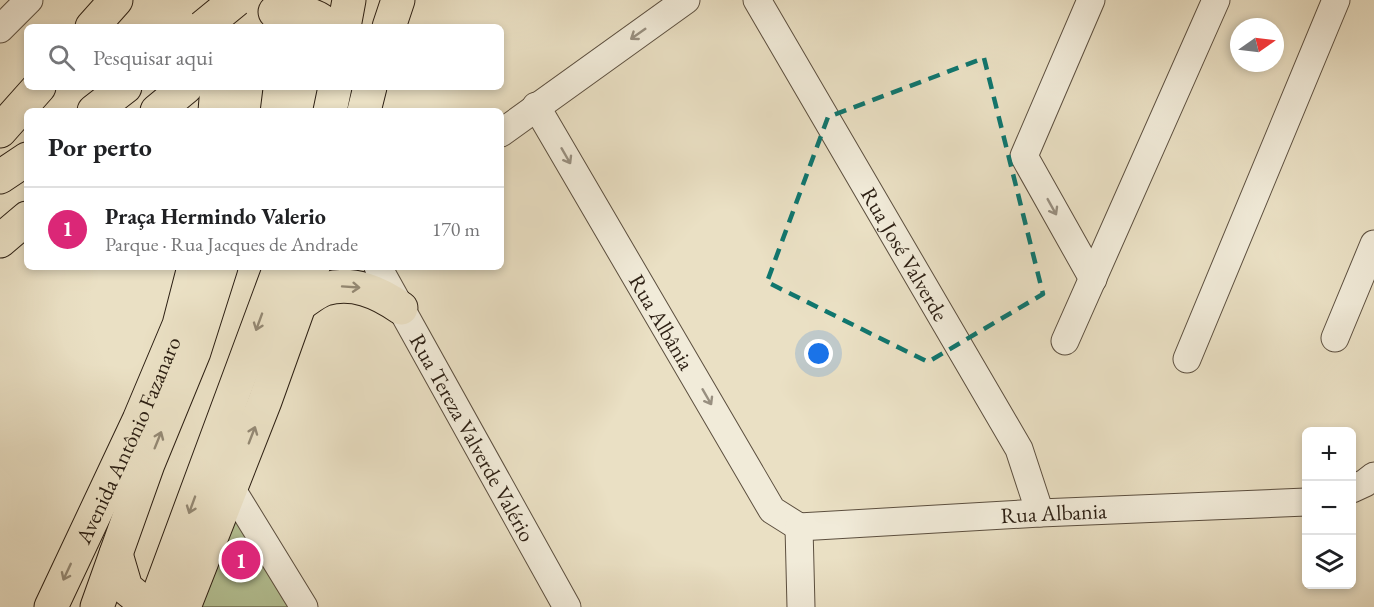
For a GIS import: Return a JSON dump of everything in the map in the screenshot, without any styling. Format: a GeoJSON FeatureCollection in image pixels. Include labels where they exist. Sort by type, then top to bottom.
{"type":"FeatureCollection","features":[{"type":"Feature","properties":{"kind":"main road"},"geometry":{"type":"LineString","coordinates":[[95,24],[116,0]]}},
{"type":"Feature","properties":{"kind":"main road"},"geometry":{"type":"LineString","coordinates":[[225,24],[229,0]]}},
{"type":"Feature","properties":{"kind":"main road"},"geometry":{"type":"LineString","coordinates":[[207,24],[236,0]]}},
{"type":"Feature","properties":{"kind":"main road"},"geometry":{"type":"LineString","coordinates":[[345,24],[349,0]]}},
{"type":"Feature","properties":{"kind":"main road"},"geometry":{"type":"LineString","coordinates":[[382,24],[385,0]]}},
{"type":"Feature","properties":{"kind":"main road"},"geometry":{"type":"LineString","coordinates":[[389,24],[398,0]]}},
{"type":"Feature","properties":{"kind":"main road"},"geometry":{"type":"LineString","coordinates":[[267,13],[302,12],[321,18],[326,24]]}},
{"type":"Feature","properties":{"kind":"main road"},"geometry":{"type":"LineString","coordinates":[[0,132],[36,90]]}},
{"type":"Feature","properties":{"kind":"main road"},"geometry":{"type":"LineString","coordinates":[[98,108],[121,90]]}},
{"type":"Feature","properties":{"kind":"main road"},"geometry":{"type":"LineString","coordinates":[[161,108],[182,90]]}},
{"type":"Feature","properties":{"kind":"main road"},"geometry":{"type":"LineString","coordinates":[[214,108],[217,90]]}},
{"type":"Feature","properties":{"kind":"main road"},"geometry":{"type":"LineString","coordinates":[[243,108],[246,90]]}},
{"type":"Feature","properties":{"kind":"main road"},"geometry":{"type":"LineString","coordinates":[[331,108],[334,90]]}},
{"type":"Feature","properties":{"kind":"main road"},"geometry":{"type":"LineString","coordinates":[[365,108],[369,90]]}},
{"type":"Feature","properties":{"kind":"main road"},"geometry":{"type":"LineString","coordinates":[[0,177],[24,161]]}},
{"type":"Feature","properties":{"kind":"main road"},"geometry":{"type":"LineString","coordinates":[[0,241],[24,221]]}},
{"type":"Feature","properties":{"kind":"main road","name":"Avenida Antônio Fazanaro"},"geometry":{"type":"LineString","coordinates":[[51,607],[139,420],[174,336],[193,270]]}},
{"type":"Feature","properties":{"kind":"main road","name":"Avenida Antônio Fazanaro"},"geometry":{"type":"LineString","coordinates":[[119,599],[116,554],[148,465],[194,352],[220,270]]}},
{"type":"Feature","properties":{"kind":"main road"},"geometry":{"type":"LineString","coordinates":[[154,607],[279,270]]}},
{"type":"Feature","properties":{"kind":"main road"},"geometry":{"type":"LineString","coordinates":[[184,607],[231,489],[312,270]]}},
{"type":"Feature","properties":{"kind":"main road"},"geometry":{"type":"LineString","coordinates":[[300,304],[322,290],[346,286],[375,292],[401,308]]}},
{"type":"Feature","properties":{"kind":"main road"},"geometry":{"type":"LineString","coordinates":[[67,607],[119,599]]}},
{"type":"Feature","properties":{"kind":"street"},"geometry":{"type":"LineString","coordinates":[[504,131],[686,0]]}},
{"type":"Feature","properties":{"kind":"street","name":"Rua José Valverde"},"geometry":{"type":"LineString","coordinates":[[757,0],[1019,449],[1040,513]]}},
{"type":"Feature","properties":{"kind":"street"},"geometry":{"type":"LineString","coordinates":[[1091,0],[1024,156],[1093,279]]}},
{"type":"Feature","properties":{"kind":"street"},"geometry":{"type":"LineString","coordinates":[[1065,341],[1216,0]]}},
{"type":"Feature","properties":{"kind":"street"},"geometry":{"type":"LineString","coordinates":[[1187,359],[1336,0]]}},
{"type":"Feature","properties":{"kind":"street","name":"Rua Albânia"},"geometry":{"type":"LineString","coordinates":[[536,106],[772,510],[800,527]]}},
{"type":"Feature","properties":{"kind":"street"},"geometry":{"type":"LineString","coordinates":[[1335,338],[1374,244]]}},
{"type":"Feature","properties":{"kind":"street","name":"Rua Tereza Valverde Valério"},"geometry":{"type":"LineString","coordinates":[[380,270],[567,607]]}},
{"type":"Feature","properties":{"kind":"street"},"geometry":{"type":"LineString","coordinates":[[210,454],[304,607]]}},
{"type":"Feature","properties":{"kind":"street"},"geometry":{"type":"LineString","coordinates":[[1356,487],[1374,476]]}},
{"type":"Feature","properties":{"kind":"street","name":"Rua Albania"},"geometry":{"type":"LineString","coordinates":[[800,527],[1040,513],[1302,502]]}},
{"type":"Feature","properties":{"kind":"street"},"geometry":{"type":"LineString","coordinates":[[800,527],[801,607]]}},
{"type":"Feature","properties":{"kind":"highlighted area"},"geometry":{"type":"Polygon","coordinates":[[[984,58],[1043,294],[928,362],[767,282],[828,117],[984,58]]]}},
{"type":"Feature","properties":{"kind":"green space"},"geometry":{"type":"Polygon","coordinates":[[[237,513],[292,607],[200,607],[237,513]]]}},
{"type":"Feature","properties":{"kind":"place","name":"Praça Hermindo Valerio"},"geometry":{"type":"Point","coordinates":[241,560]}}]}
